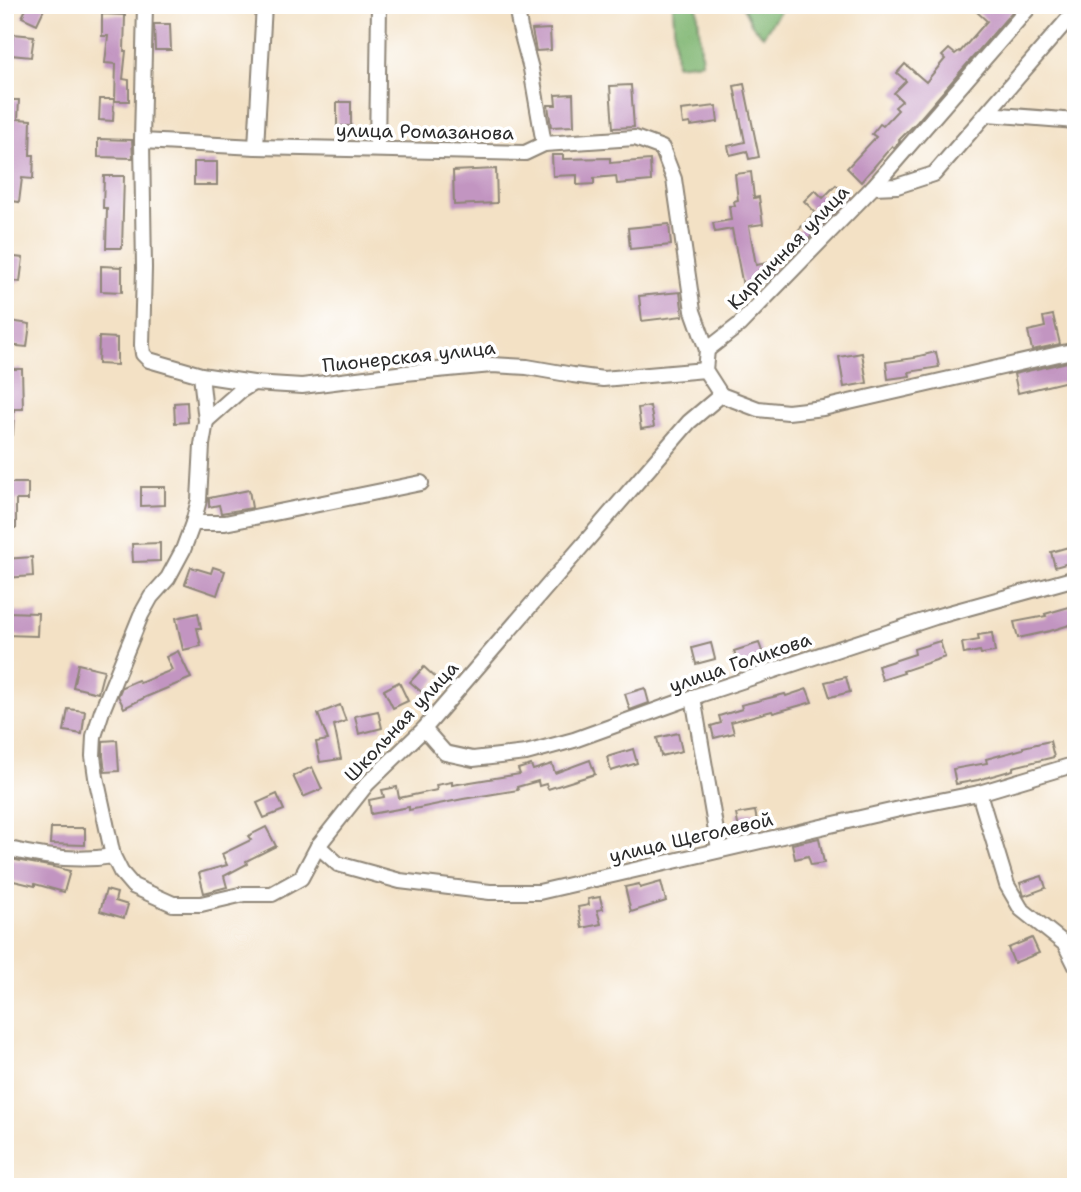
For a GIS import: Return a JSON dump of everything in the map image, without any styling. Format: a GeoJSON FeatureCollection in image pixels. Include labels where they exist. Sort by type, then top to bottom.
{"type":"FeatureCollection","features":[{"type":"Feature","properties":{"kind":"street","name":"Пионерская улица"},"geometry":{"type":"LineString","coordinates":[[145,5],[142,345],[143,354],[149,360],[201,374],[253,383],[302,386],[492,365],[527,367],[603,379],[705,370]]}},
{"type":"Feature","properties":{"kind":"street"},"geometry":{"type":"LineString","coordinates":[[256,147],[264,5]]}},
{"type":"Feature","properties":{"kind":"street"},"geometry":{"type":"LineString","coordinates":[[377,149],[379,5]]}},
{"type":"Feature","properties":{"kind":"street"},"geometry":{"type":"LineString","coordinates":[[516,5],[544,144]]}},
{"type":"Feature","properties":{"kind":"street"},"geometry":{"type":"LineString","coordinates":[[873,187],[1031,5]]}},
{"type":"Feature","properties":{"kind":"street","name":"Кирпичная улица"},"geometry":{"type":"LineString","coordinates":[[707,350],[739,325],[873,187],[897,186],[934,174],[1076,10]]}},
{"type":"Feature","properties":{"kind":"street"},"geometry":{"type":"LineString","coordinates":[[987,114],[1076,121]]}},
{"type":"Feature","properties":{"kind":"street","name":"улица Ромазанова"},"geometry":{"type":"LineString","coordinates":[[142,141],[256,147],[525,153],[544,144],[635,138],[662,148],[674,179],[693,311],[707,350]]}},
{"type":"Feature","properties":{"kind":"street"},"geometry":{"type":"LineString","coordinates":[[707,350],[705,370],[721,395],[758,409],[788,412],[823,408],[1076,350]]}},
{"type":"Feature","properties":{"kind":"street"},"geometry":{"type":"LineString","coordinates":[[5,848],[35,856],[97,859],[113,856],[96,777],[94,736],[141,615],[151,597],[168,578],[193,523],[199,500],[206,421],[201,374]]}},
{"type":"Feature","properties":{"kind":"street"},"geometry":{"type":"LineString","coordinates":[[206,421],[253,383]]}},
{"type":"Feature","properties":{"kind":"street","name":"Школьная улица"},"geometry":{"type":"LineString","coordinates":[[113,856],[121,872],[133,886],[173,904],[201,904],[244,894],[272,894],[301,878],[318,846],[367,784],[424,729],[689,422],[721,395]]}},
{"type":"Feature","properties":{"kind":"street"},"geometry":{"type":"LineString","coordinates":[[193,523],[225,523],[421,483]]}},
{"type":"Feature","properties":{"kind":"street","name":"улица Голикова"},"geometry":{"type":"LineString","coordinates":[[424,729],[445,753],[473,759],[526,753],[574,740],[693,697],[935,617],[1076,578]]}},
{"type":"Feature","properties":{"kind":"street"},"geometry":{"type":"LineString","coordinates":[[693,697],[719,849]]}},
{"type":"Feature","properties":{"kind":"street","name":"улица Щеголевой"},"geometry":{"type":"LineString","coordinates":[[318,846],[338,864],[400,881],[490,892],[539,892],[719,849],[979,793],[1076,764]]}},
{"type":"Feature","properties":{"kind":"street"},"geometry":{"type":"LineString","coordinates":[[979,793],[1007,885],[1021,909],[1065,944],[1076,966]]}},
{"type":"Feature","properties":{"kind":"green space"},"geometry":{"type":"Polygon","coordinates":[[[673,5],[697,5],[702,62],[676,65],[673,5]]]}},
{"type":"Feature","properties":{"kind":"green space"},"geometry":{"type":"Polygon","coordinates":[[[742,5],[785,5],[763,36],[752,25],[742,5]]]}},
{"type":"Feature","properties":{"kind":"building"},"geometry":{"type":"Polygon","coordinates":[[[28,5],[46,5],[37,24],[22,17],[28,5]]]}},
{"type":"Feature","properties":{"kind":"building"},"geometry":{"type":"Polygon","coordinates":[[[983,5],[1018,5],[894,148],[892,146],[861,182],[847,168],[876,137],[872,134],[880,124],[883,126],[898,110],[895,107],[902,101],[894,93],[906,81],[897,73],[905,64],[926,82],[945,59],[942,56],[949,49],[955,54],[960,52],[987,21],[977,12],[983,5]]]}},
{"type":"Feature","properties":{"kind":"building"},"geometry":{"type":"Polygon","coordinates":[[[102,14],[125,15],[126,51],[123,79],[129,80],[129,101],[115,101],[116,64],[105,63],[108,36],[102,36],[102,14]]]}},
{"type":"Feature","properties":{"kind":"building"},"geometry":{"type":"Polygon","coordinates":[[[154,24],[170,24],[171,50],[155,50],[154,24]]]}},
{"type":"Feature","properties":{"kind":"building"},"geometry":{"type":"Polygon","coordinates":[[[550,29],[551,50],[536,51],[532,30],[550,29]]]}},
{"type":"Feature","properties":{"kind":"building"},"geometry":{"type":"Polygon","coordinates":[[[13,34],[34,36],[31,57],[11,55],[13,34]]]}},
{"type":"Feature","properties":{"kind":"building"},"geometry":{"type":"Polygon","coordinates":[[[744,84],[759,157],[749,159],[747,151],[730,155],[728,146],[745,142],[734,86],[744,84]]]}},
{"type":"Feature","properties":{"kind":"building"},"geometry":{"type":"Polygon","coordinates":[[[631,85],[634,127],[613,128],[610,86],[631,85]]]}},
{"type":"Feature","properties":{"kind":"building"},"geometry":{"type":"Polygon","coordinates":[[[573,94],[574,126],[551,127],[548,105],[556,105],[555,95],[573,94]]]}},
{"type":"Feature","properties":{"kind":"building"},"geometry":{"type":"Polygon","coordinates":[[[100,99],[114,99],[113,121],[99,120],[100,99]]]}},
{"type":"Feature","properties":{"kind":"building"},"geometry":{"type":"Polygon","coordinates":[[[5,100],[19,100],[18,119],[31,120],[30,155],[34,155],[33,179],[22,178],[19,202],[5,200],[5,100]]]}},
{"type":"Feature","properties":{"kind":"building"},"geometry":{"type":"Polygon","coordinates":[[[337,102],[351,102],[351,126],[337,126],[337,102]]]}},
{"type":"Feature","properties":{"kind":"building"},"geometry":{"type":"Polygon","coordinates":[[[716,106],[718,122],[691,126],[690,123],[683,124],[681,110],[716,106]]]}},
{"type":"Feature","properties":{"kind":"building"},"geometry":{"type":"Polygon","coordinates":[[[98,139],[132,140],[133,158],[98,157],[98,139]]]}},
{"type":"Feature","properties":{"kind":"building"},"geometry":{"type":"Polygon","coordinates":[[[552,155],[563,155],[563,159],[610,158],[610,163],[650,160],[651,181],[617,184],[616,176],[594,178],[594,184],[577,185],[577,175],[553,176],[552,155]]]}},
{"type":"Feature","properties":{"kind":"building"},"geometry":{"type":"Polygon","coordinates":[[[194,162],[217,162],[217,185],[194,185],[194,162]]]}},
{"type":"Feature","properties":{"kind":"building"},"geometry":{"type":"Polygon","coordinates":[[[496,169],[497,203],[454,205],[453,171],[496,169]]]}},
{"type":"Feature","properties":{"kind":"building"},"geometry":{"type":"Polygon","coordinates":[[[751,172],[754,198],[759,197],[763,224],[749,226],[756,265],[773,262],[775,273],[768,281],[743,286],[732,229],[715,232],[713,223],[731,220],[729,206],[735,206],[734,201],[738,200],[735,174],[751,172]]]}},
{"type":"Feature","properties":{"kind":"building"},"geometry":{"type":"Polygon","coordinates":[[[104,176],[124,176],[122,248],[106,248],[107,208],[103,208],[104,176]]]}},
{"type":"Feature","properties":{"kind":"building"},"geometry":{"type":"Polygon","coordinates":[[[836,185],[849,197],[804,244],[794,235],[815,212],[804,201],[815,190],[823,198],[836,185]]]}},
{"type":"Feature","properties":{"kind":"building"},"geometry":{"type":"Polygon","coordinates":[[[669,224],[671,245],[630,249],[628,228],[669,224]]]}},
{"type":"Feature","properties":{"kind":"building"},"geometry":{"type":"Polygon","coordinates":[[[5,256],[23,258],[20,282],[5,280],[5,256]]]}},
{"type":"Feature","properties":{"kind":"building"},"geometry":{"type":"Polygon","coordinates":[[[101,266],[122,267],[122,292],[101,291],[101,266]]]}},
{"type":"Feature","properties":{"kind":"building"},"geometry":{"type":"Polygon","coordinates":[[[680,292],[683,316],[642,321],[639,296],[680,292]]]}},
{"type":"Feature","properties":{"kind":"building"},"geometry":{"type":"Polygon","coordinates":[[[1053,315],[1060,344],[1032,350],[1028,331],[1045,327],[1043,317],[1053,315]]]}},
{"type":"Feature","properties":{"kind":"building"},"geometry":{"type":"Polygon","coordinates":[[[10,321],[30,324],[27,347],[7,345],[10,321]]]}},
{"type":"Feature","properties":{"kind":"building"},"geometry":{"type":"Polygon","coordinates":[[[99,337],[117,338],[117,365],[98,364],[99,337]]]}},
{"type":"Feature","properties":{"kind":"building"},"geometry":{"type":"Polygon","coordinates":[[[936,352],[939,367],[909,372],[910,376],[888,379],[886,362],[936,352]]]}},
{"type":"Feature","properties":{"kind":"building"},"geometry":{"type":"Polygon","coordinates":[[[862,353],[867,383],[844,387],[839,357],[862,353]]]}},
{"type":"Feature","properties":{"kind":"building"},"geometry":{"type":"Polygon","coordinates":[[[1072,361],[1076,379],[1018,393],[1014,374],[1072,361]]]}},
{"type":"Feature","properties":{"kind":"building"},"geometry":{"type":"Polygon","coordinates":[[[5,369],[22,369],[23,409],[14,409],[13,435],[5,435],[5,369]]]}},
{"type":"Feature","properties":{"kind":"building"},"geometry":{"type":"Polygon","coordinates":[[[187,402],[188,422],[175,423],[174,403],[187,402]]]}},
{"type":"Feature","properties":{"kind":"building"},"geometry":{"type":"Polygon","coordinates":[[[650,406],[654,427],[641,429],[638,408],[650,406]]]}},
{"type":"Feature","properties":{"kind":"building"},"geometry":{"type":"Polygon","coordinates":[[[5,483],[28,483],[28,500],[16,500],[16,528],[5,528],[5,483]]]}},
{"type":"Feature","properties":{"kind":"building"},"geometry":{"type":"Polygon","coordinates":[[[141,487],[165,487],[165,505],[141,506],[141,487]]]}},
{"type":"Feature","properties":{"kind":"building"},"geometry":{"type":"Polygon","coordinates":[[[249,490],[252,508],[221,513],[219,505],[209,507],[209,498],[249,490]]]}},
{"type":"Feature","properties":{"kind":"building"},"geometry":{"type":"Polygon","coordinates":[[[160,543],[160,561],[133,562],[132,544],[160,543]]]}},
{"type":"Feature","properties":{"kind":"building"},"geometry":{"type":"Polygon","coordinates":[[[1072,546],[1076,561],[1055,567],[1051,552],[1072,546]]]}},
{"type":"Feature","properties":{"kind":"building"},"geometry":{"type":"Polygon","coordinates":[[[32,557],[33,576],[5,578],[5,559],[32,557]]]}},
{"type":"Feature","properties":{"kind":"building"},"geometry":{"type":"Polygon","coordinates":[[[191,567],[211,573],[213,567],[225,571],[217,595],[185,584],[191,567]]]}},
{"type":"Feature","properties":{"kind":"building"},"geometry":{"type":"Polygon","coordinates":[[[1076,605],[1076,623],[1018,638],[1014,622],[1046,616],[1045,614],[1076,605]]]}},
{"type":"Feature","properties":{"kind":"building"},"geometry":{"type":"Polygon","coordinates":[[[5,612],[38,613],[37,636],[5,635],[5,612]]]}},
{"type":"Feature","properties":{"kind":"building"},"geometry":{"type":"Polygon","coordinates":[[[198,613],[201,628],[197,628],[201,646],[183,650],[176,618],[198,613]]]}},
{"type":"Feature","properties":{"kind":"building"},"geometry":{"type":"Polygon","coordinates":[[[992,633],[995,652],[964,654],[962,643],[979,640],[978,635],[992,633]]]}},
{"type":"Feature","properties":{"kind":"building"},"geometry":{"type":"Polygon","coordinates":[[[940,641],[945,657],[882,680],[878,666],[915,654],[914,649],[940,641]]]}},
{"type":"Feature","properties":{"kind":"building"},"geometry":{"type":"Polygon","coordinates":[[[711,643],[715,659],[696,664],[692,648],[711,643]]]}},
{"type":"Feature","properties":{"kind":"building"},"geometry":{"type":"Polygon","coordinates":[[[759,643],[766,662],[741,670],[734,651],[759,643]]]}},
{"type":"Feature","properties":{"kind":"building"},"geometry":{"type":"Polygon","coordinates":[[[178,651],[191,678],[124,708],[118,696],[122,687],[172,670],[166,657],[178,651]]]}},
{"type":"Feature","properties":{"kind":"building"},"geometry":{"type":"Polygon","coordinates":[[[78,664],[104,670],[98,693],[73,687],[78,664]]]}},
{"type":"Feature","properties":{"kind":"building"},"geometry":{"type":"Polygon","coordinates":[[[424,667],[437,679],[424,694],[410,682],[424,667]]]}},
{"type":"Feature","properties":{"kind":"building"},"geometry":{"type":"Polygon","coordinates":[[[846,677],[850,692],[830,697],[825,682],[846,677]]]}},
{"type":"Feature","properties":{"kind":"building"},"geometry":{"type":"Polygon","coordinates":[[[399,682],[408,701],[393,708],[384,690],[399,682]]]}},
{"type":"Feature","properties":{"kind":"building"},"geometry":{"type":"Polygon","coordinates":[[[645,688],[649,703],[630,710],[625,694],[645,688]]]}},
{"type":"Feature","properties":{"kind":"building"},"geometry":{"type":"Polygon","coordinates":[[[807,689],[812,702],[731,722],[734,733],[714,738],[711,726],[721,723],[719,716],[742,709],[741,705],[807,689]]]}},
{"type":"Feature","properties":{"kind":"building"},"geometry":{"type":"Polygon","coordinates":[[[340,705],[346,721],[334,725],[341,759],[320,762],[316,742],[328,740],[318,714],[340,705]]]}},
{"type":"Feature","properties":{"kind":"building"},"geometry":{"type":"Polygon","coordinates":[[[68,709],[85,711],[82,734],[64,731],[68,709]]]}},
{"type":"Feature","properties":{"kind":"building"},"geometry":{"type":"Polygon","coordinates":[[[378,711],[382,728],[359,734],[355,716],[378,711]]]}},
{"type":"Feature","properties":{"kind":"building"},"geometry":{"type":"Polygon","coordinates":[[[678,733],[682,751],[661,756],[657,738],[678,733]]]}},
{"type":"Feature","properties":{"kind":"building"},"geometry":{"type":"Polygon","coordinates":[[[117,740],[119,771],[105,772],[103,741],[117,740]]]}},
{"type":"Feature","properties":{"kind":"building"},"geometry":{"type":"Polygon","coordinates":[[[1050,741],[1054,757],[956,784],[953,769],[987,763],[986,759],[1050,741]]]}},
{"type":"Feature","properties":{"kind":"building"},"geometry":{"type":"Polygon","coordinates":[[[633,749],[637,763],[611,771],[607,757],[633,749]]]}},
{"type":"Feature","properties":{"kind":"building"},"geometry":{"type":"Polygon","coordinates":[[[590,760],[595,774],[548,789],[546,784],[539,786],[538,781],[517,787],[518,790],[409,810],[409,807],[371,814],[369,800],[384,797],[382,790],[397,787],[399,798],[437,790],[436,785],[520,774],[518,769],[531,765],[533,770],[552,764],[555,773],[590,760]]]}},
{"type":"Feature","properties":{"kind":"building"},"geometry":{"type":"Polygon","coordinates":[[[312,767],[322,789],[303,797],[293,776],[312,767]]]}},
{"type":"Feature","properties":{"kind":"building"},"geometry":{"type":"Polygon","coordinates":[[[277,794],[284,810],[264,818],[257,803],[277,794]]]}},
{"type":"Feature","properties":{"kind":"building"},"geometry":{"type":"Polygon","coordinates":[[[755,811],[759,831],[740,835],[736,814],[755,811]]]}},
{"type":"Feature","properties":{"kind":"building"},"geometry":{"type":"Polygon","coordinates":[[[266,827],[276,846],[224,876],[227,887],[204,893],[199,873],[227,865],[222,854],[251,840],[248,836],[266,827]]]}},
{"type":"Feature","properties":{"kind":"building"},"geometry":{"type":"Polygon","coordinates":[[[51,828],[85,828],[85,845],[50,844],[51,828]]]}},
{"type":"Feature","properties":{"kind":"building"},"geometry":{"type":"Polygon","coordinates":[[[819,838],[824,863],[811,865],[808,856],[795,859],[792,844],[819,838]]]}},
{"type":"Feature","properties":{"kind":"building"},"geometry":{"type":"Polygon","coordinates":[[[10,859],[70,871],[64,892],[5,879],[10,859]]]}},
{"type":"Feature","properties":{"kind":"building"},"geometry":{"type":"Polygon","coordinates":[[[1042,876],[1046,888],[1024,896],[1020,883],[1042,876]]]}},
{"type":"Feature","properties":{"kind":"building"},"geometry":{"type":"Polygon","coordinates":[[[661,882],[666,901],[631,912],[625,887],[639,884],[640,888],[661,882]]]}},
{"type":"Feature","properties":{"kind":"building"},"geometry":{"type":"Polygon","coordinates":[[[106,890],[117,893],[115,901],[128,905],[124,918],[100,911],[106,890]]]}},
{"type":"Feature","properties":{"kind":"building"},"geometry":{"type":"Polygon","coordinates":[[[600,897],[603,909],[597,910],[601,924],[582,928],[578,907],[589,905],[588,899],[600,897]]]}},
{"type":"Feature","properties":{"kind":"building"},"geometry":{"type":"Polygon","coordinates":[[[1032,938],[1039,953],[1014,963],[1008,948],[1032,938]]]}}]}
